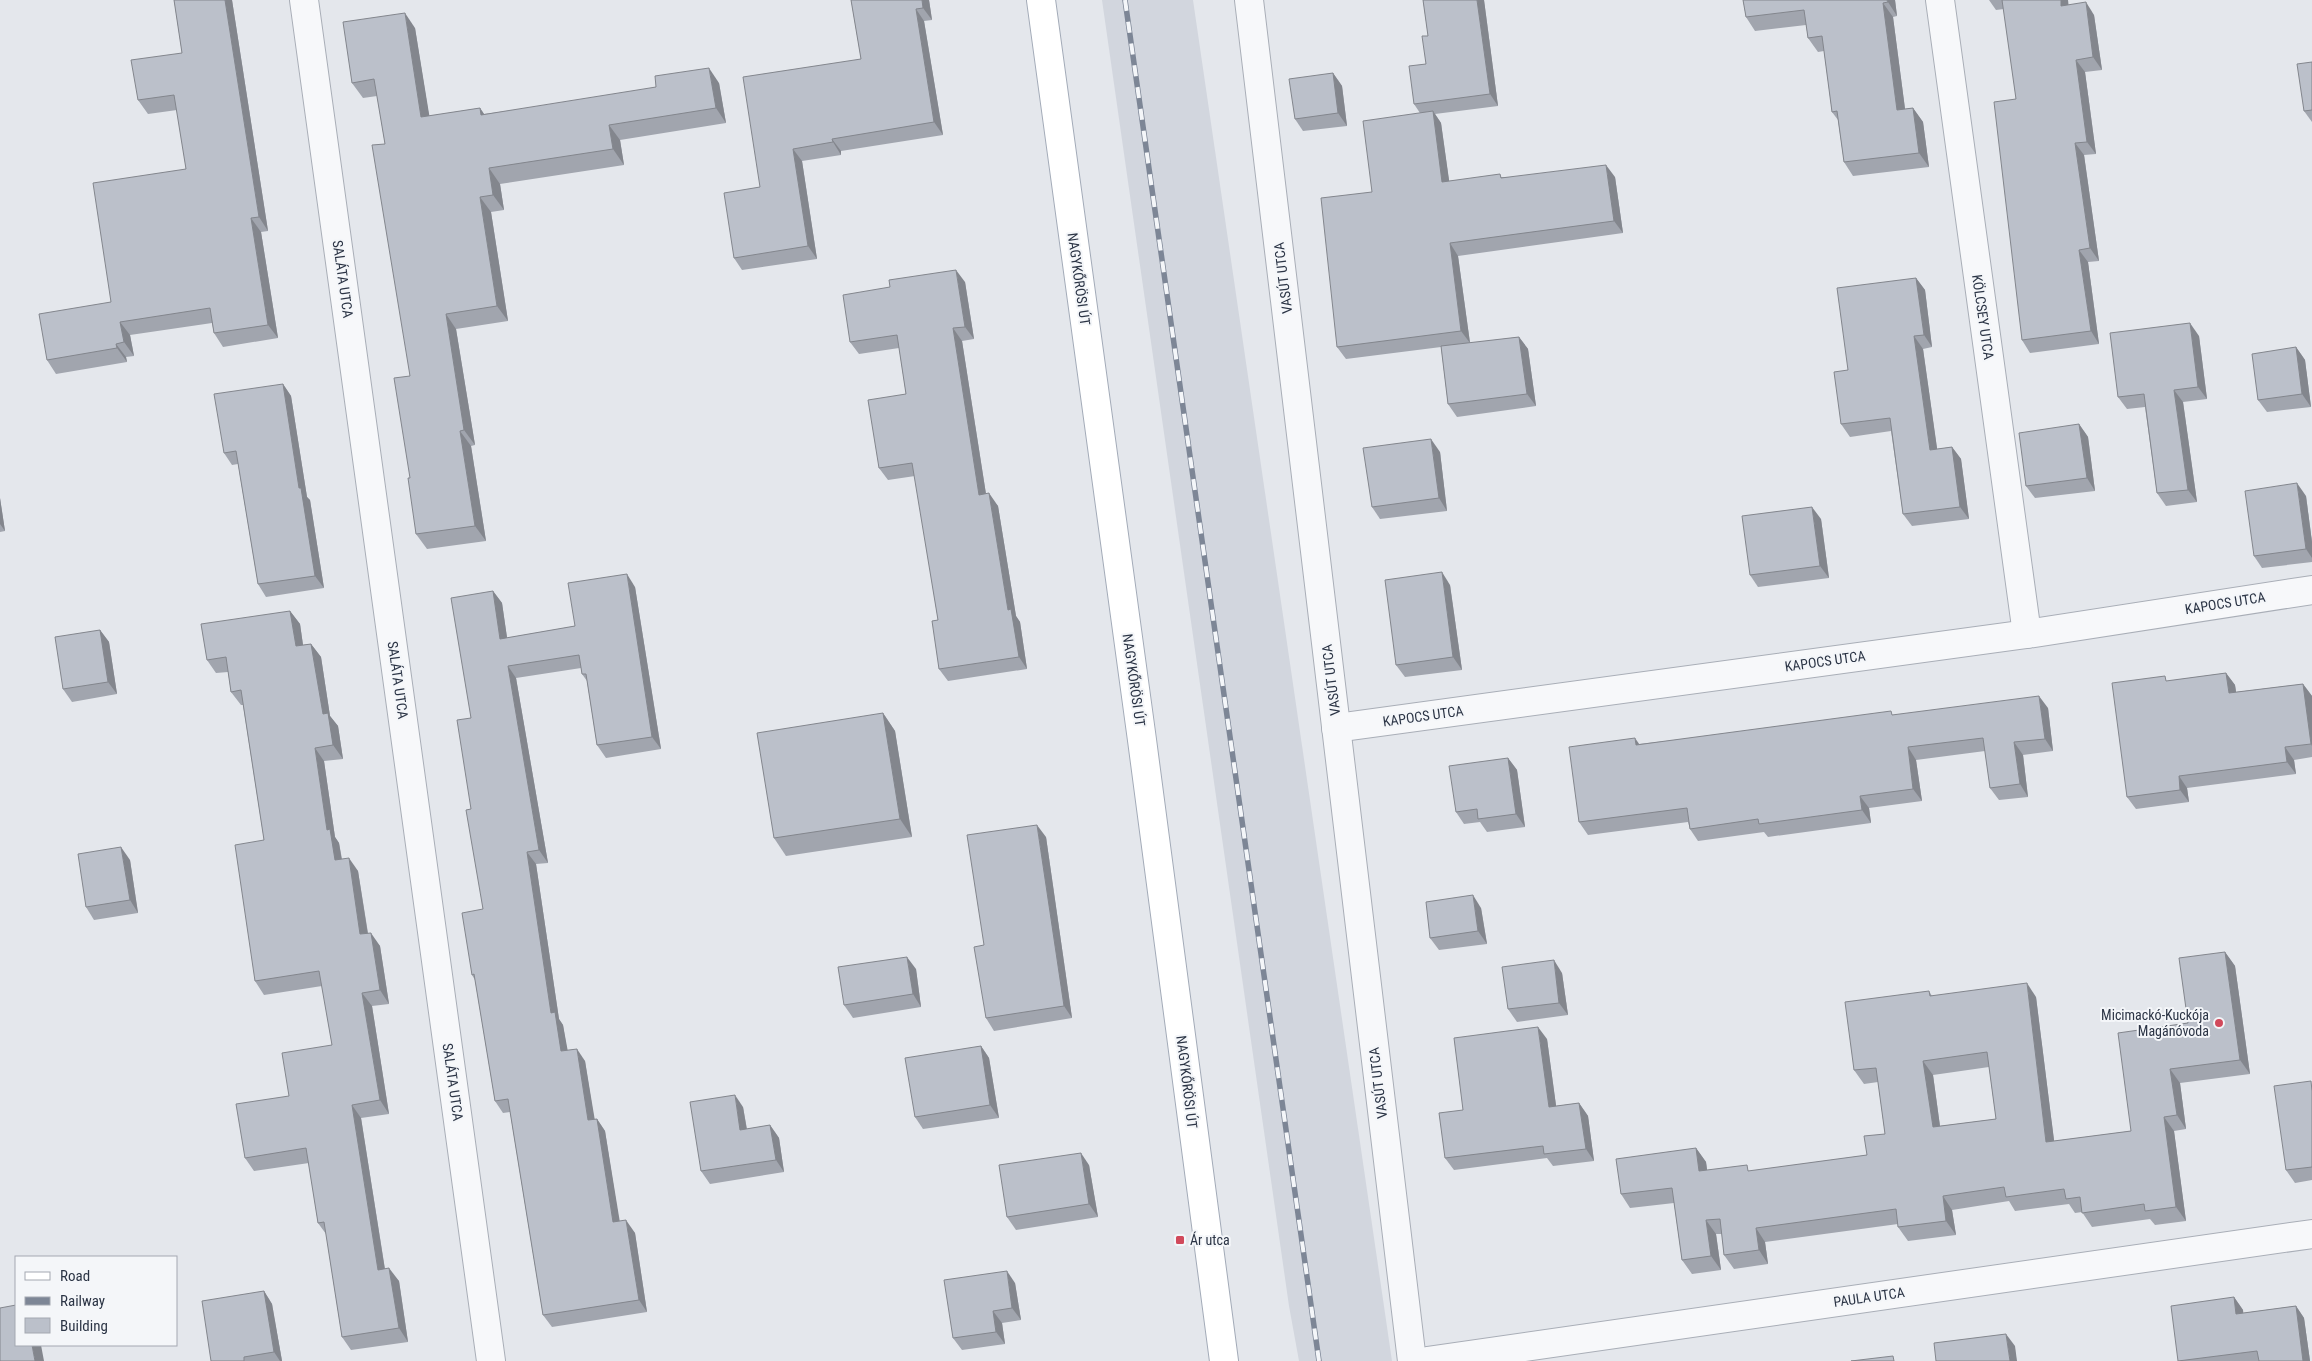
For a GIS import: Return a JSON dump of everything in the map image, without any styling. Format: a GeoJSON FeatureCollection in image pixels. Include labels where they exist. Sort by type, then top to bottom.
{"type":"FeatureCollection","features":[{"type":"Feature","properties":{"kind":"main road","name":"NAGYKŐRÖSI ÚT"},"geometry":{"type":"LineString","coordinates":[[1041,0],[1141,730],[1224,1361]]}},
{"type":"Feature","properties":{"kind":"street","name":"SALÁTA UTCA"},"geometry":{"type":"LineString","coordinates":[[304,0],[492,1361]]}},
{"type":"Feature","properties":{"kind":"street","name":"VASÚT UTCA"},"geometry":{"type":"LineString","coordinates":[[1249,0],[1412,1361]]}},
{"type":"Feature","properties":{"kind":"street","name":"KÖLCSEY UTCA"},"geometry":{"type":"LineString","coordinates":[[1940,0],[2027,634]]}},
{"type":"Feature","properties":{"kind":"street","name":"KAPOCS UTCA"},"geometry":{"type":"LineString","coordinates":[[1336,728],[2027,634],[2312,590]]}},
{"type":"Feature","properties":{"kind":"street","name":"PAULA UTCA"},"geometry":{"type":"LineString","coordinates":[[1427,1361],[2312,1234]]}},
{"type":"Feature","properties":{"kind":"shaded area"},"geometry":{"type":"Polygon","coordinates":[[[1102,0],[1193,0],[1392,1361],[1299,1361],[1289,1306],[1102,0]]]}},
{"type":"Feature","properties":{"kind":"building"},"geometry":{"type":"Polygon","coordinates":[[[174,0],[225,0],[259,217],[251,218],[268,325],[214,333],[210,308],[120,322],[124,342],[116,344],[117,348],[47,360],[39,314],[111,302],[93,183],[186,169],[174,95],[138,100],[131,60],[182,53],[174,0]]]}},
{"type":"Feature","properties":{"kind":"building"},"geometry":{"type":"Polygon","coordinates":[[[851,0],[922,0],[923,8],[916,9],[934,122],[832,139],[833,142],[793,149],[808,246],[734,258],[724,193],[760,187],[743,77],[861,59],[851,0]]]}},
{"type":"Feature","properties":{"kind":"building"},"geometry":{"type":"Polygon","coordinates":[[[1423,0],[1477,0],[1490,94],[1414,104],[1409,66],[1426,64],[1422,36],[1428,36],[1423,0]]]}},
{"type":"Feature","properties":{"kind":"building"},"geometry":{"type":"Polygon","coordinates":[[[1743,0],[1887,0],[1888,2],[1883,3],[1897,110],[1913,108],[1919,153],[1844,162],[1837,111],[1832,112],[1822,36],[1808,38],[1804,10],[1746,17],[1743,0]]]}},
{"type":"Feature","properties":{"kind":"building"},"geometry":{"type":"Polygon","coordinates":[[[2002,0],[2061,0],[2061,6],[2086,2],[2093,57],[2076,60],[2087,142],[2075,143],[2090,248],[2079,250],[2091,331],[2022,340],[1994,102],[2016,99],[2002,0]]]}},
{"type":"Feature","properties":{"kind":"building"},"geometry":{"type":"Polygon","coordinates":[[[405,13],[421,117],[480,108],[481,115],[656,87],[655,76],[709,68],[716,108],[609,125],[613,149],[489,168],[493,195],[480,197],[497,306],[446,314],[464,430],[460,431],[475,526],[416,534],[408,478],[410,478],[394,378],[410,376],[372,145],[385,144],[374,79],[352,83],[343,22],[405,13]]]}},
{"type":"Feature","properties":{"kind":"building"},"geometry":{"type":"Polygon","coordinates":[[[2312,62],[2312,110],[2304,111],[2297,64],[2312,62]]]}},
{"type":"Feature","properties":{"kind":"building"},"geometry":{"type":"Polygon","coordinates":[[[1333,73],[1338,113],[1295,119],[1289,79],[1333,73]]]}},
{"type":"Feature","properties":{"kind":"building"},"geometry":{"type":"Polygon","coordinates":[[[1433,111],[1442,182],[1500,174],[1501,178],[1606,165],[1614,221],[1450,243],[1461,331],[1337,347],[1321,198],[1372,192],[1363,121],[1433,111]]]}},
{"type":"Feature","properties":{"kind":"building"},"geometry":{"type":"Polygon","coordinates":[[[956,270],[965,327],[953,328],[979,495],[989,493],[1008,610],[1011,609],[1019,657],[939,669],[932,621],[938,620],[912,463],[879,468],[868,400],[906,394],[897,335],[850,342],[843,295],[890,287],[889,280],[956,270]]]}},
{"type":"Feature","properties":{"kind":"building"},"geometry":{"type":"Polygon","coordinates":[[[1916,278],[1924,335],[1914,336],[1930,450],[1952,447],[1960,507],[1903,514],[1890,418],[1841,424],[1834,372],[1848,370],[1837,288],[1916,278]]]}},
{"type":"Feature","properties":{"kind":"building"},"geometry":{"type":"Polygon","coordinates":[[[2190,323],[2198,387],[2174,390],[2188,490],[2157,493],[2144,394],[2118,397],[2110,333],[2190,323]]]}},
{"type":"Feature","properties":{"kind":"building"},"geometry":{"type":"Polygon","coordinates":[[[1519,337],[1527,394],[1448,404],[1441,346],[1519,337]]]}},
{"type":"Feature","properties":{"kind":"building"},"geometry":{"type":"Polygon","coordinates":[[[2296,347],[2302,394],[2258,400],[2252,354],[2296,347]]]}},
{"type":"Feature","properties":{"kind":"building"},"geometry":{"type":"Polygon","coordinates":[[[283,384],[315,576],[258,584],[236,451],[224,453],[214,394],[283,384]]]}},
{"type":"Feature","properties":{"kind":"building"},"geometry":{"type":"Polygon","coordinates":[[[2079,424],[2087,478],[2026,486],[2019,433],[2079,424]]]}},
{"type":"Feature","properties":{"kind":"building"},"geometry":{"type":"Polygon","coordinates":[[[1431,439],[1439,498],[1372,507],[1363,448],[1431,439]]]}},
{"type":"Feature","properties":{"kind":"building"},"geometry":{"type":"Polygon","coordinates":[[[2297,483],[2306,549],[2254,556],[2245,491],[2297,483]]]}},
{"type":"Feature","properties":{"kind":"building"},"geometry":{"type":"Polygon","coordinates":[[[1812,507],[1820,566],[1750,575],[1742,516],[1812,507]]]}},
{"type":"Feature","properties":{"kind":"building"},"geometry":{"type":"Polygon","coordinates":[[[1442,572],[1453,657],[1396,665],[1385,580],[1442,572]]]}},
{"type":"Feature","properties":{"kind":"building"},"geometry":{"type":"Polygon","coordinates":[[[627,574],[652,737],[597,745],[586,674],[582,674],[579,655],[508,666],[539,850],[527,852],[551,1013],[555,1012],[561,1051],[577,1049],[588,1120],[597,1119],[613,1222],[626,1220],[639,1300],[543,1315],[508,1099],[495,1101],[462,913],[483,909],[466,810],[471,809],[457,720],[471,718],[451,598],[493,591],[500,639],[575,626],[568,583],[627,574]]]}},
{"type":"Feature","properties":{"kind":"building"},"geometry":{"type":"Polygon","coordinates":[[[290,611],[296,646],[311,644],[323,714],[328,713],[333,745],[315,748],[327,830],[330,829],[335,860],[349,858],[360,934],[371,933],[380,990],[362,993],[380,1100],[352,1105],[378,1270],[389,1268],[399,1328],[342,1337],[324,1222],[318,1223],[306,1148],[245,1158],[236,1104],[289,1096],[282,1053],[332,1045],[319,971],[255,981],[235,845],[264,840],[241,690],[231,692],[226,657],[207,660],[201,624],[290,611]]]}},
{"type":"Feature","properties":{"kind":"building"},"geometry":{"type":"Polygon","coordinates":[[[100,630],[108,682],[63,689],[55,637],[100,630]]]}},
{"type":"Feature","properties":{"kind":"building"},"geometry":{"type":"Polygon","coordinates":[[[2226,673],[2229,693],[2303,684],[2311,744],[2285,747],[2287,762],[2179,776],[2180,790],[2127,797],[2112,683],[2165,676],[2166,681],[2226,673]]]}},
{"type":"Feature","properties":{"kind":"building"},"geometry":{"type":"Polygon","coordinates":[[[2039,696],[2045,739],[2014,742],[2020,784],[1990,788],[1983,738],[1908,747],[1913,789],[1860,796],[1862,810],[1759,824],[1758,819],[1690,829],[1687,808],[1579,822],[1569,747],[1635,738],[1636,745],[1891,711],[1892,715],[2039,696]]]}},
{"type":"Feature","properties":{"kind":"building"},"geometry":{"type":"Polygon","coordinates":[[[883,713],[900,819],[774,838],[757,733],[883,713]]]}},
{"type":"Feature","properties":{"kind":"building"},"geometry":{"type":"Polygon","coordinates":[[[1508,758],[1516,814],[1478,819],[1477,809],[1456,812],[1449,766],[1508,758]]]}},
{"type":"Feature","properties":{"kind":"building"},"geometry":{"type":"Polygon","coordinates":[[[1037,825],[1064,1006],[986,1018],[974,947],[984,945],[967,835],[1037,825]]]}},
{"type":"Feature","properties":{"kind":"building"},"geometry":{"type":"Polygon","coordinates":[[[121,847],[130,900],[86,907],[78,854],[121,847]]]}},
{"type":"Feature","properties":{"kind":"building"},"geometry":{"type":"Polygon","coordinates":[[[1473,895],[1478,931],[1430,938],[1426,902],[1473,895]]]}},
{"type":"Feature","properties":{"kind":"building"},"geometry":{"type":"Polygon","coordinates":[[[2225,952],[2240,1060],[2170,1069],[2177,1115],[2164,1117],[2176,1207],[2145,1211],[2144,1204],[2082,1213],[2080,1197],[2066,1199],[2064,1189],[2006,1197],[2004,1187],[1943,1196],[1946,1221],[1898,1227],[1896,1209],[1756,1228],[1759,1250],[1724,1255],[1720,1219],[1706,1220],[1711,1256],[1682,1260],[1672,1188],[1621,1194],[1616,1159],[1696,1148],[1699,1171],[1747,1165],[1748,1171],[1867,1155],[1864,1136],[1885,1134],[1876,1068],[1854,1070],[1845,1002],[1929,991],[1930,996],[2027,983],[2046,1142],[2131,1131],[2118,1033],[2188,1023],[2179,958],[2225,952]],[[1987,1052],[1923,1061],[1933,1127],[1996,1119],[1987,1052]]]}},
{"type":"Feature","properties":{"kind":"building"},"geometry":{"type":"Polygon","coordinates":[[[907,957],[913,994],[844,1005],[838,967],[907,957]]]}},
{"type":"Feature","properties":{"kind":"building"},"geometry":{"type":"Polygon","coordinates":[[[1554,960],[1559,1003],[1508,1009],[1502,967],[1554,960]]]}},
{"type":"Feature","properties":{"kind":"building"},"geometry":{"type":"Polygon","coordinates":[[[1538,1027],[1549,1107],[1579,1103],[1586,1149],[1544,1154],[1543,1146],[1445,1158],[1439,1113],[1463,1110],[1454,1038],[1538,1027]]]}},
{"type":"Feature","properties":{"kind":"building"},"geometry":{"type":"Polygon","coordinates":[[[981,1046],[990,1105],[915,1117],[905,1058],[981,1046]]]}},
{"type":"Feature","properties":{"kind":"building"},"geometry":{"type":"Polygon","coordinates":[[[2311,1081],[2312,1167],[2286,1170],[2274,1086],[2311,1081]]]}},
{"type":"Feature","properties":{"kind":"building"},"geometry":{"type":"Polygon","coordinates":[[[735,1095],[740,1130],[770,1125],[776,1160],[701,1171],[690,1102],[735,1095]]]}},
{"type":"Feature","properties":{"kind":"building"},"geometry":{"type":"Polygon","coordinates":[[[1081,1153],[1089,1204],[1007,1217],[999,1165],[1081,1153]]]}},
{"type":"Feature","properties":{"kind":"building"},"geometry":{"type":"Polygon","coordinates":[[[1007,1271],[1012,1308],[993,1311],[996,1332],[953,1338],[944,1280],[1007,1271]]]}},
{"type":"Feature","properties":{"kind":"building"},"geometry":{"type":"Polygon","coordinates":[[[264,1291],[274,1352],[244,1357],[244,1361],[211,1361],[202,1301],[264,1291]]]}},
{"type":"Feature","properties":{"kind":"building"},"geometry":{"type":"Polygon","coordinates":[[[2234,1297],[2236,1314],[2296,1306],[2303,1361],[2259,1361],[2257,1351],[2178,1361],[2171,1306],[2234,1297]]]}},
{"type":"Feature","properties":{"kind":"building"},"geometry":{"type":"Polygon","coordinates":[[[15,1305],[15,1346],[32,1346],[35,1361],[0,1361],[0,1308],[15,1305]]]}},
{"type":"Feature","properties":{"kind":"building"},"geometry":{"type":"Polygon","coordinates":[[[2006,1334],[2010,1361],[1936,1361],[1934,1343],[2006,1334]]]}},
{"type":"Feature","properties":{"kind":"building"},"geometry":{"type":"Polygon","coordinates":[[[1893,1356],[1894,1361],[1851,1361],[1893,1356]]]}},
{"type":"Feature","properties":{"kind":"railway"},"geometry":{"type":"LineString","coordinates":[[1125,0],[1319,1361]]}},
{"type":"Feature","properties":{"kind":"place","name":"Micimackó-Kuckója Magánóvoda"},"geometry":{"type":"Point","coordinates":[2219,1023]}},
{"type":"Feature","properties":{"kind":"place","name":"Ár utca"},"geometry":{"type":"Point","coordinates":[1180,1240]}}]}
